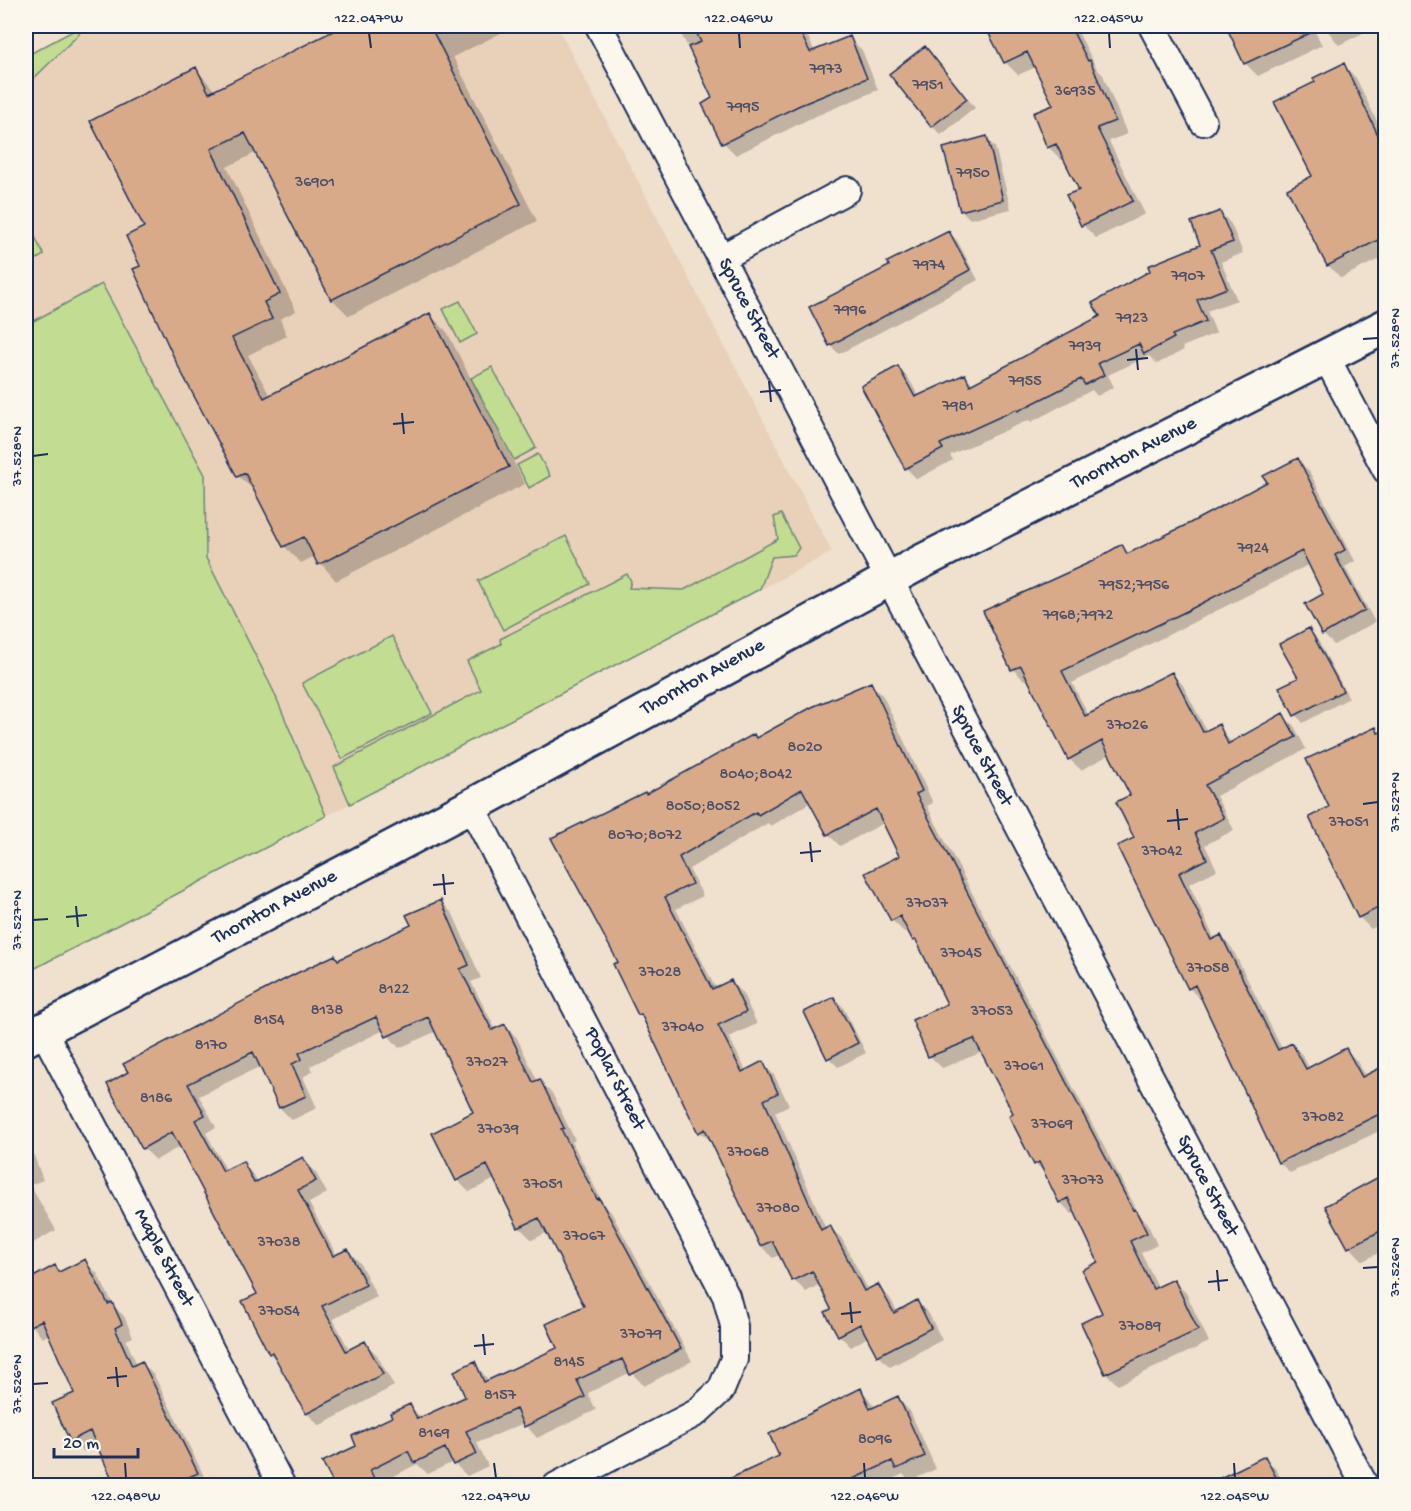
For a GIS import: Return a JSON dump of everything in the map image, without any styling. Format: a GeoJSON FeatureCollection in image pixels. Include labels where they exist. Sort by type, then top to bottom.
{"type":"FeatureCollection","features":[{"type":"Feature","properties":{"kind":"main road","name":"Thornton Avenue"},"geometry":{"type":"LineString","coordinates":[[34,1034],[471,806],[889,579],[1386,326]]}},
{"type":"Feature","properties":{"kind":"street","name":"Spruce Street"},"geometry":{"type":"LineString","coordinates":[[599,26],[1365,1485]]}},
{"type":"Feature","properties":{"kind":"street"},"geometry":{"type":"LineString","coordinates":[[1152,26],[1203,122]]}},
{"type":"Feature","properties":{"kind":"street"},"geometry":{"type":"LineString","coordinates":[[721,258],[848,190]]}},
{"type":"Feature","properties":{"kind":"street"},"geometry":{"type":"LineString","coordinates":[[1326,357],[1386,470]]}},
{"type":"Feature","properties":{"kind":"street","name":"Poplar Street"},"geometry":{"type":"LineString","coordinates":[[471,806],[726,1296],[734,1326],[734,1359],[721,1390],[696,1413],[556,1485]]}},
{"type":"Feature","properties":{"kind":"street","name":"Maple Street"},"geometry":{"type":"LineString","coordinates":[[34,1034],[282,1485]]}},
{"type":"Feature","properties":{"kind":"shaded area"},"geometry":{"type":"Polygon","coordinates":[[[83,26],[557,26],[832,552],[26,973],[26,56],[83,26]]]}},
{"type":"Feature","properties":{"kind":"green space"},"geometry":{"type":"Polygon","coordinates":[[[82,26],[79,34],[26,86],[26,56],[82,26]]]}},
{"type":"Feature","properties":{"kind":"green space"},"geometry":{"type":"Polygon","coordinates":[[[26,219],[44,255],[26,265],[26,219]]]}},
{"type":"Feature","properties":{"kind":"green space"},"geometry":{"type":"Polygon","coordinates":[[[102,284],[205,475],[206,558],[273,690],[326,816],[26,973],[26,325],[102,284]]]}},
{"type":"Feature","properties":{"kind":"green space"},"geometry":{"type":"Polygon","coordinates":[[[460,301],[477,334],[460,343],[443,309],[460,301]]]}},
{"type":"Feature","properties":{"kind":"green space"},"geometry":{"type":"Polygon","coordinates":[[[492,367],[536,448],[514,460],[471,378],[492,367]]]}},
{"type":"Feature","properties":{"kind":"green space"},"geometry":{"type":"Polygon","coordinates":[[[538,454],[550,476],[529,488],[517,465],[538,454]]]}},
{"type":"Feature","properties":{"kind":"green space"},"geometry":{"type":"Polygon","coordinates":[[[781,514],[799,548],[794,555],[772,557],[760,589],[350,804],[334,767],[481,690],[467,661],[501,644],[500,639],[627,574],[631,581],[629,588],[684,590],[778,539],[774,517],[781,514]]]}},
{"type":"Feature","properties":{"kind":"green space"},"geometry":{"type":"Polygon","coordinates":[[[566,536],[590,584],[503,630],[478,581],[566,536]]]}},
{"type":"Feature","properties":{"kind":"green space"},"geometry":{"type":"Polygon","coordinates":[[[392,636],[432,713],[342,759],[302,683],[392,636]]]}},
{"type":"Feature","properties":{"kind":"building"},"geometry":{"type":"Polygon","coordinates":[[[343,26],[430,26],[521,204],[331,300],[245,133],[211,149],[280,294],[264,302],[272,319],[232,338],[264,398],[430,313],[509,467],[318,565],[304,537],[283,547],[245,473],[237,477],[177,364],[133,269],[140,266],[126,236],[144,227],[90,121],[196,67],[209,93],[343,26]]]}},
{"type":"Feature","properties":{"kind":"building"},"geometry":{"type":"Polygon","coordinates":[[[693,26],[797,26],[810,52],[850,36],[867,78],[798,106],[722,144],[702,104],[712,98],[688,47],[701,42],[693,26]]]}},
{"type":"Feature","properties":{"kind":"building"},"geometry":{"type":"Polygon","coordinates":[[[985,26],[1070,26],[1088,61],[1090,60],[1115,121],[1097,128],[1133,201],[1081,226],[1066,195],[1079,190],[1056,144],[1047,148],[1033,113],[1053,105],[1027,52],[1004,63],[985,26]]]}},
{"type":"Feature","properties":{"kind":"building"},"geometry":{"type":"Polygon","coordinates":[[[1226,26],[1325,26],[1244,64],[1226,26]]]}},
{"type":"Feature","properties":{"kind":"building"},"geometry":{"type":"Polygon","coordinates":[[[925,46],[967,99],[931,127],[889,74],[925,46]]]}},
{"type":"Feature","properties":{"kind":"building"},"geometry":{"type":"Polygon","coordinates":[[[1344,63],[1386,152],[1386,236],[1327,266],[1287,189],[1312,176],[1274,102],[1315,82],[1313,78],[1344,63]]]}},
{"type":"Feature","properties":{"kind":"building"},"geometry":{"type":"Polygon","coordinates":[[[987,136],[1003,200],[960,211],[943,148],[987,136]]]}},
{"type":"Feature","properties":{"kind":"building"},"geometry":{"type":"Polygon","coordinates":[[[1220,211],[1233,242],[1211,250],[1227,288],[1197,300],[1206,321],[1172,335],[1174,338],[1144,354],[1139,344],[1098,363],[1104,375],[1085,385],[1081,379],[1018,411],[1017,409],[940,444],[943,449],[905,469],[861,386],[898,366],[915,397],[965,374],[970,385],[1100,316],[1092,303],[1150,271],[1148,266],[1200,245],[1191,222],[1220,211]]]}},
{"type":"Feature","properties":{"kind":"building"},"geometry":{"type":"Polygon","coordinates":[[[949,231],[970,270],[829,346],[809,307],[889,266],[887,262],[949,231]]]}},
{"type":"Feature","properties":{"kind":"building"},"geometry":{"type":"Polygon","coordinates":[[[1298,458],[1345,550],[1335,555],[1365,610],[1322,635],[1305,604],[1323,594],[1302,551],[1189,610],[1062,671],[1085,716],[1172,672],[1203,732],[1219,724],[1228,744],[1283,713],[1296,737],[1205,785],[1224,818],[1195,833],[1207,859],[1179,873],[1211,940],[1221,935],[1278,1050],[1292,1043],[1306,1069],[1346,1048],[1362,1077],[1386,1065],[1386,1111],[1278,1163],[1195,985],[1188,989],[1117,846],[1134,838],[1116,802],[1130,795],[1102,741],[1068,760],[1021,666],[1011,670],[983,611],[1093,561],[1122,544],[1127,554],[1267,482],[1263,476],[1298,458]]]}},
{"type":"Feature","properties":{"kind":"building"},"geometry":{"type":"Polygon","coordinates":[[[1309,628],[1343,691],[1294,716],[1279,687],[1298,678],[1279,644],[1309,628]]]}},
{"type":"Feature","properties":{"kind":"building"},"geometry":{"type":"Polygon","coordinates":[[[871,682],[922,791],[916,794],[1147,1233],[1130,1241],[1153,1289],[1174,1279],[1198,1330],[1105,1374],[1081,1323],[1102,1313],[1082,1270],[1098,1262],[1068,1198],[1059,1203],[1039,1162],[1034,1165],[1009,1116],[1013,1113],[974,1039],[928,1057],[912,1020],[947,1004],[916,940],[913,941],[900,916],[891,921],[865,873],[899,856],[876,809],[827,835],[802,789],[758,815],[756,812],[679,857],[692,884],[665,897],[712,989],[731,980],[746,1012],[718,1025],[742,1072],[763,1061],[778,1093],[764,1100],[821,1230],[830,1225],[864,1291],[878,1284],[894,1313],[917,1300],[931,1328],[877,1356],[860,1324],[838,1336],[825,1312],[831,1309],[812,1271],[792,1281],[772,1241],[760,1246],[705,1129],[698,1133],[641,1014],[638,1015],[613,964],[618,962],[551,838],[645,792],[646,794],[754,734],[756,738],[812,707],[871,682]]]}},
{"type":"Feature","properties":{"kind":"building"},"geometry":{"type":"Polygon","coordinates":[[[1376,727],[1378,733],[1386,730],[1386,904],[1358,918],[1309,817],[1329,807],[1306,759],[1376,727]]]}},
{"type":"Feature","properties":{"kind":"building"},"geometry":{"type":"Polygon","coordinates":[[[441,900],[469,965],[460,969],[492,1030],[505,1024],[533,1082],[540,1079],[564,1128],[561,1129],[597,1199],[599,1198],[681,1349],[630,1375],[622,1359],[577,1380],[585,1397],[524,1427],[516,1409],[466,1431],[477,1454],[453,1465],[445,1448],[414,1463],[408,1451],[370,1470],[377,1485],[334,1485],[322,1462],[356,1446],[352,1436],[392,1417],[390,1413],[410,1404],[417,1419],[465,1397],[454,1371],[475,1361],[484,1382],[557,1348],[546,1324],[584,1306],[539,1218],[518,1228],[487,1165],[456,1181],[432,1133],[473,1112],[428,1017],[386,1037],[376,1017],[299,1053],[302,1059],[292,1064],[306,1096],[279,1108],[253,1052],[188,1084],[205,1115],[195,1120],[223,1171],[243,1161],[254,1183],[303,1157],[316,1181],[298,1190],[333,1256],[348,1249],[366,1285],[322,1306],[346,1351],[365,1341],[383,1374],[306,1414],[272,1352],[269,1354],[242,1301],[257,1294],[172,1132],[142,1149],[107,1084],[128,1072],[123,1064],[295,974],[335,955],[338,960],[411,925],[406,915],[441,900]]]}},
{"type":"Feature","properties":{"kind":"building"},"geometry":{"type":"Polygon","coordinates":[[[834,997],[858,1043],[827,1059],[804,1012],[834,997]]]}},
{"type":"Feature","properties":{"kind":"building"},"geometry":{"type":"Polygon","coordinates":[[[1386,1173],[1386,1228],[1348,1248],[1325,1206],[1386,1173]]]}},
{"type":"Feature","properties":{"kind":"building"},"geometry":{"type":"Polygon","coordinates":[[[85,1259],[108,1304],[112,1302],[122,1324],[115,1328],[132,1366],[142,1361],[198,1473],[171,1485],[115,1485],[90,1431],[70,1441],[52,1403],[74,1393],[42,1320],[26,1328],[26,1281],[55,1265],[59,1272],[85,1259]]]}},
{"type":"Feature","properties":{"kind":"building"},"geometry":{"type":"Polygon","coordinates":[[[861,1388],[870,1409],[898,1396],[925,1456],[896,1469],[892,1461],[840,1485],[716,1485],[779,1456],[769,1434],[861,1388]]]}},
{"type":"Feature","properties":{"kind":"building"},"geometry":{"type":"Polygon","coordinates":[[[1265,1456],[1280,1485],[1206,1485],[1265,1456]]]}}]}
